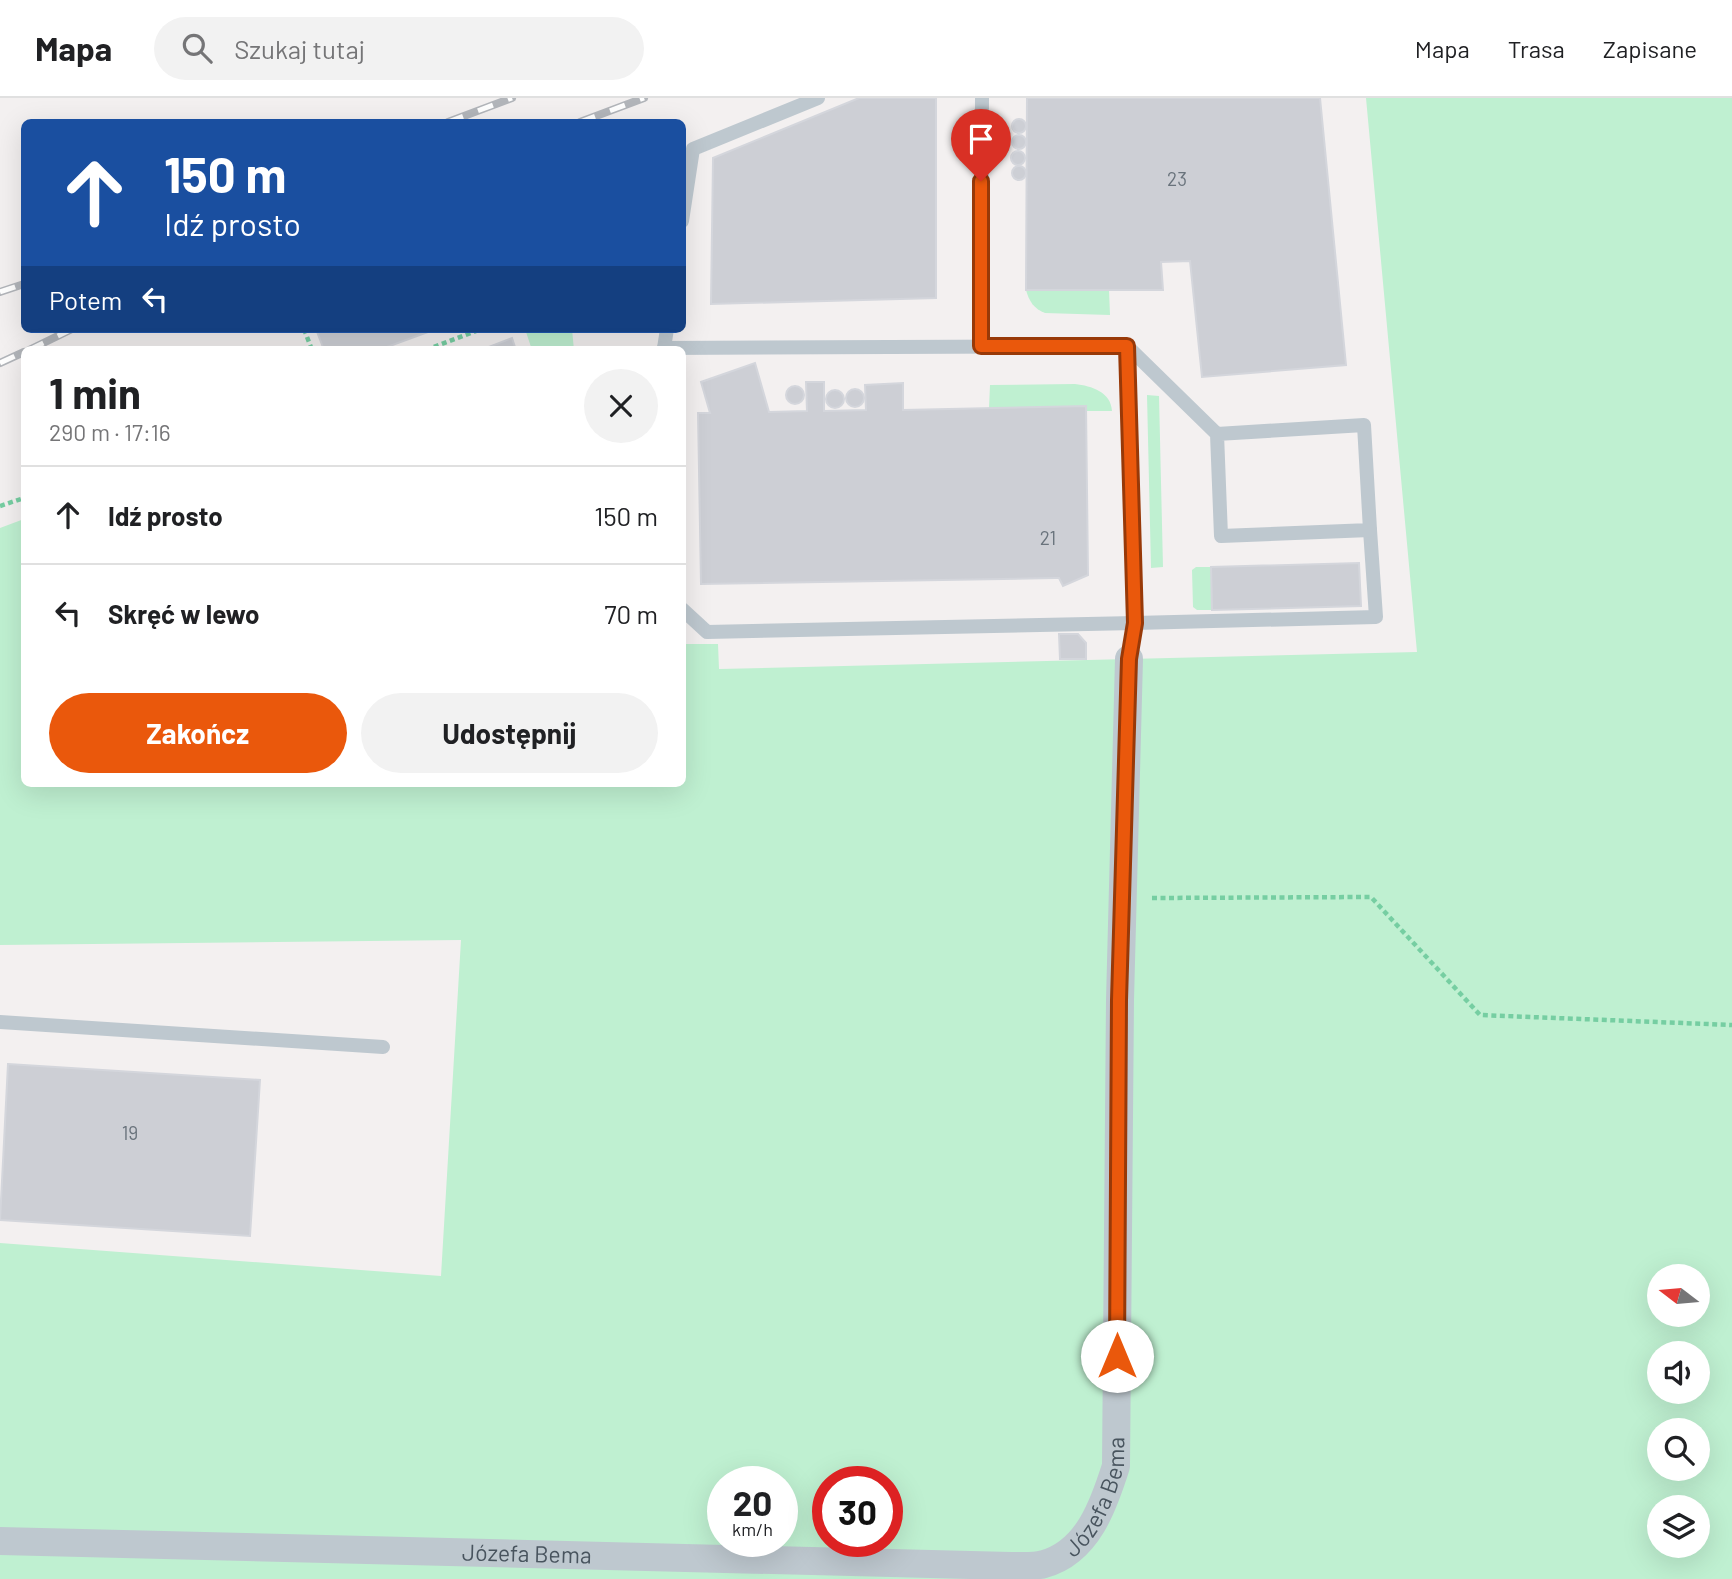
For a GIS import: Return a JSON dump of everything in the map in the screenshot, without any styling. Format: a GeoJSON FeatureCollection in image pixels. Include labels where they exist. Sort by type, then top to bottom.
{"type":"FeatureCollection","features":[{"type":"Feature","properties":{"kind":"street","name":"Józefa Bema"},"geometry":{"type":"LineString","coordinates":[[0,1541],[1011,1566],[1044,1564],[1073,1550],[1092,1525],[1106,1498],[1116,1466],[1122,898],[1129,659]]}},
{"type":"Feature","properties":{"kind":"lane"},"geometry":{"type":"LineString","coordinates":[[686,195],[693,149],[818,98]]}},
{"type":"Feature","properties":{"kind":"lane"},"geometry":{"type":"LineString","coordinates":[[981,346],[982,98]]}},
{"type":"Feature","properties":{"kind":"lane"},"geometry":{"type":"LineString","coordinates":[[1127,346],[1135,623],[1129,659]]}},
{"type":"Feature","properties":{"kind":"lane"},"geometry":{"type":"LineString","coordinates":[[686,349],[1127,346],[1217,434],[1221,536],[1370,530]]}},
{"type":"Feature","properties":{"kind":"lane"},"geometry":{"type":"LineString","coordinates":[[686,613],[707,632],[1376,617],[1364,425],[1217,434]]}},
{"type":"Feature","properties":{"kind":"lane"},"geometry":{"type":"LineString","coordinates":[[0,1022],[383,1047]]}},
{"type":"Feature","properties":{"kind":"path"},"geometry":{"type":"LineString","coordinates":[[436,346],[471,333]]}},
{"type":"Feature","properties":{"kind":"path"},"geometry":{"type":"LineString","coordinates":[[0,506],[21,499]]}},
{"type":"Feature","properties":{"kind":"path"},"geometry":{"type":"LineString","coordinates":[[1122,898],[1371,897],[1480,1016],[1732,1025]]}},
{"type":"Feature","properties":{"kind":"green space"},"geometry":{"type":"Polygon","coordinates":[[[1366,98],[1732,98],[1732,1579],[0,1579],[0,1243],[441,1276],[461,940],[0,945],[0,528],[21,520],[21,787],[686,787],[686,644],[718,644],[719,669],[1417,652],[1366,98]]]}},
{"type":"Feature","properties":{"kind":"green space"},"geometry":{"type":"Polygon","coordinates":[[[1026,290],[1109,290],[1110,315],[1045,313],[1033,304],[1026,290]]]}},
{"type":"Feature","properties":{"kind":"green space"},"geometry":{"type":"Polygon","coordinates":[[[526,333],[572,333],[574,346],[531,346],[526,333]]]}},
{"type":"Feature","properties":{"kind":"green space"},"geometry":{"type":"Polygon","coordinates":[[[1075,384],[1100,391],[1111,404],[1112,411],[1086,411],[1085,406],[989,408],[990,385],[1075,384]]]}},
{"type":"Feature","properties":{"kind":"green space"},"geometry":{"type":"Polygon","coordinates":[[[1147,395],[1159,396],[1163,567],[1151,568],[1147,395]]]}},
{"type":"Feature","properties":{"kind":"green space"},"geometry":{"type":"Polygon","coordinates":[[[1196,567],[1211,567],[1212,610],[1197,610],[1193,607],[1192,570],[1196,567]]]}},
{"type":"Feature","properties":{"kind":"building"},"geometry":{"type":"Polygon","coordinates":[[[859,98],[936,98],[936,298],[711,304],[713,158],[859,98]]]}},
{"type":"Feature","properties":{"kind":"building"},"geometry":{"type":"Polygon","coordinates":[[[1027,98],[1320,98],[1346,365],[1202,377],[1190,261],[1161,262],[1163,290],[1026,290],[1027,98]]]}},
{"type":"Feature","properties":{"kind":"building"},"geometry":{"type":"Polygon","coordinates":[[[1019,119],[1024,121],[1024,131],[1019,133],[1014,131],[1012,126],[1014,121],[1019,119]]]}},
{"type":"Feature","properties":{"kind":"building"},"geometry":{"type":"Polygon","coordinates":[[[1019,135],[1024,137],[1024,147],[1019,149],[1014,147],[1012,142],[1014,137],[1019,135]]]}},
{"type":"Feature","properties":{"kind":"building"},"geometry":{"type":"Polygon","coordinates":[[[1018,151],[1023,153],[1023,163],[1018,165],[1013,163],[1011,158],[1013,153],[1018,151]]]}},
{"type":"Feature","properties":{"kind":"building"},"geometry":{"type":"Polygon","coordinates":[[[1019,166],[1024,168],[1024,178],[1019,180],[1014,178],[1012,173],[1014,168],[1019,166]]]}},
{"type":"Feature","properties":{"kind":"building"},"geometry":{"type":"Polygon","coordinates":[[[318,333],[425,333],[390,346],[322,346],[318,333]]]}},
{"type":"Feature","properties":{"kind":"building"},"geometry":{"type":"Polygon","coordinates":[[[512,338],[515,346],[491,346],[512,338]]]}},
{"type":"Feature","properties":{"kind":"building"},"geometry":{"type":"Polygon","coordinates":[[[755,363],[769,412],[807,411],[806,382],[824,382],[824,411],[866,410],[865,385],[903,383],[903,410],[1086,406],[1088,575],[1063,586],[1059,578],[701,584],[698,413],[710,413],[701,382],[755,363]]]}},
{"type":"Feature","properties":{"kind":"building"},"geometry":{"type":"Polygon","coordinates":[[[795,386],[801,389],[804,395],[801,401],[795,404],[789,401],[786,395],[789,389],[795,386]]]}},
{"type":"Feature","properties":{"kind":"building"},"geometry":{"type":"Polygon","coordinates":[[[855,389],[861,392],[864,398],[861,404],[855,407],[849,404],[846,398],[849,392],[855,389]]]}},
{"type":"Feature","properties":{"kind":"building"},"geometry":{"type":"Polygon","coordinates":[[[835,390],[841,393],[844,399],[841,405],[835,408],[829,405],[826,399],[829,393],[835,390]]]}},
{"type":"Feature","properties":{"kind":"building"},"geometry":{"type":"Polygon","coordinates":[[[1359,563],[1361,606],[1212,610],[1211,567],[1359,563]]]}},
{"type":"Feature","properties":{"kind":"building"},"geometry":{"type":"Polygon","coordinates":[[[1059,634],[1078,634],[1086,643],[1086,659],[1060,659],[1059,634]]]}},
{"type":"Feature","properties":{"kind":"building"},"geometry":{"type":"Polygon","coordinates":[[[8,1064],[260,1080],[250,1236],[0,1220],[8,1064]]]}},
{"type":"Feature","properties":{"kind":"railway"},"geometry":{"type":"LineString","coordinates":[[456,119],[512,98]]}},
{"type":"Feature","properties":{"kind":"railway"},"geometry":{"type":"LineString","coordinates":[[588,119],[644,98]]}},
{"type":"Feature","properties":{"kind":"railway"},"geometry":{"type":"LineString","coordinates":[[0,292],[21,285]]}},
{"type":"Feature","properties":{"kind":"railway"},"geometry":{"type":"LineString","coordinates":[[37,346],[64,333]]}},
{"type":"Feature","properties":{"kind":"railway"},"geometry":{"type":"LineString","coordinates":[[0,363],[21,353]]}},
{"type":"Feature","properties":{"kind":"route"},"geometry":{"type":"LineString","coordinates":[[981,181],[981,346],[1127,346],[1135,623],[1129,659],[1119,1000],[1117,1356]]}}]}
